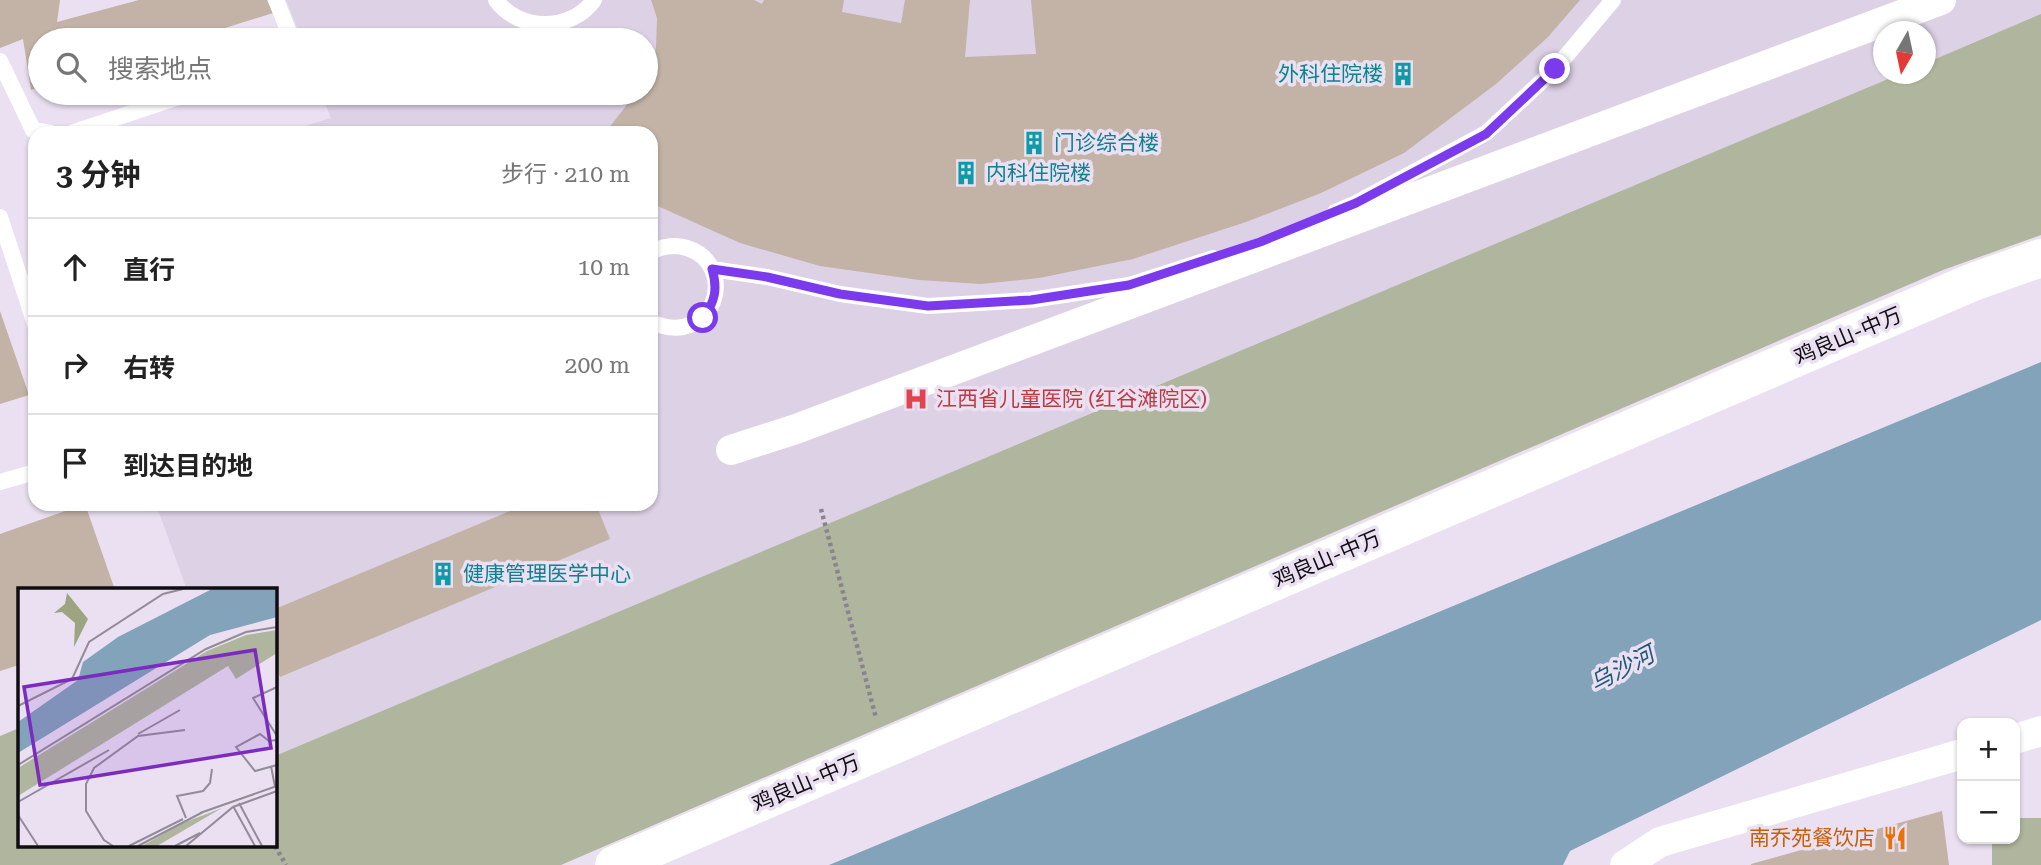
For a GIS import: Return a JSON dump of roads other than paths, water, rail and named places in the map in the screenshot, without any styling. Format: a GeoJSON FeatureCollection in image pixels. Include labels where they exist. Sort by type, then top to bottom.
{"type":"FeatureCollection","features":[{"type":"Feature","properties":{"kind":"street"},"geometry":{"type":"LineString","coordinates":[[732,450],[796,429],[1941,0]]}},
{"type":"Feature","properties":{"kind":"street","name":"鸡良山-中万"},"geometry":{"type":"LineString","coordinates":[[614,865],[1960,288],[2041,258]]}},
{"type":"Feature","properties":{"kind":"street"},"geometry":{"type":"LineString","coordinates":[[2020,738],[2041,732]]}},
{"type":"Feature","properties":{"kind":"street"},"geometry":{"type":"LineString","coordinates":[[1625,865],[1660,842],[1957,755]]}},
{"type":"Feature","properties":{"kind":"lane"},"geometry":{"type":"LineString","coordinates":[[276,0],[287,28]]}},
{"type":"Feature","properties":{"kind":"lane"},"geometry":{"type":"LineString","coordinates":[[496,0],[516,18],[534,24],[556,24],[576,17],[594,0]]}},
{"type":"Feature","properties":{"kind":"lane"},"geometry":{"type":"LineString","coordinates":[[712,269],[767,277],[840,294],[928,306],[1031,300],[1129,285],[1260,242],[1356,203],[1486,134],[1555,69],[1613,0]]}},
{"type":"Feature","properties":{"kind":"lane"},"geometry":{"type":"LineString","coordinates":[[0,61],[31,126]]}},
{"type":"Feature","properties":{"kind":"lane"},"geometry":{"type":"LineString","coordinates":[[92,126],[155,105]]}},
{"type":"Feature","properties":{"kind":"lane"},"geometry":{"type":"LineString","coordinates":[[0,217],[28,303]]}},
{"type":"Feature","properties":{"kind":"lane"},"geometry":{"type":"LineString","coordinates":[[658,249],[681,246],[693,250],[704,258],[712,269],[716,282],[711,308],[703,318],[692,326],[679,329],[658,326]]}},
{"type":"Feature","properties":{"kind":"lane"},"geometry":{"type":"LineString","coordinates":[[0,482],[28,474]]}},
{"type":"Feature","properties":{"kind":"water","name":"乌沙河"},"geometry":{"type":"Polygon","coordinates":[[[2041,362],[2041,620],[1570,851],[1563,865],[829,865],[2041,362]]]}},
{"type":"Feature","properties":{"kind":"place","name":"外科住院楼"},"geometry":{"type":"Point","coordinates":[1403,74]}},
{"type":"Feature","properties":{"kind":"place","name":"门诊综合楼"},"geometry":{"type":"Point","coordinates":[1034,143]}},
{"type":"Feature","properties":{"kind":"place","name":"内科住院楼"},"geometry":{"type":"Point","coordinates":[966,173]}},
{"type":"Feature","properties":{"kind":"place","name":"江西省儿童医院 (红谷滩院区)"},"geometry":{"type":"Point","coordinates":[916,399]}},
{"type":"Feature","properties":{"kind":"place","name":"健康管理医学中心"},"geometry":{"type":"Point","coordinates":[443,574]}},
{"type":"Feature","properties":{"kind":"place","name":"南乔苑餐饮店"},"geometry":{"type":"Point","coordinates":[1895,838]}}]}
